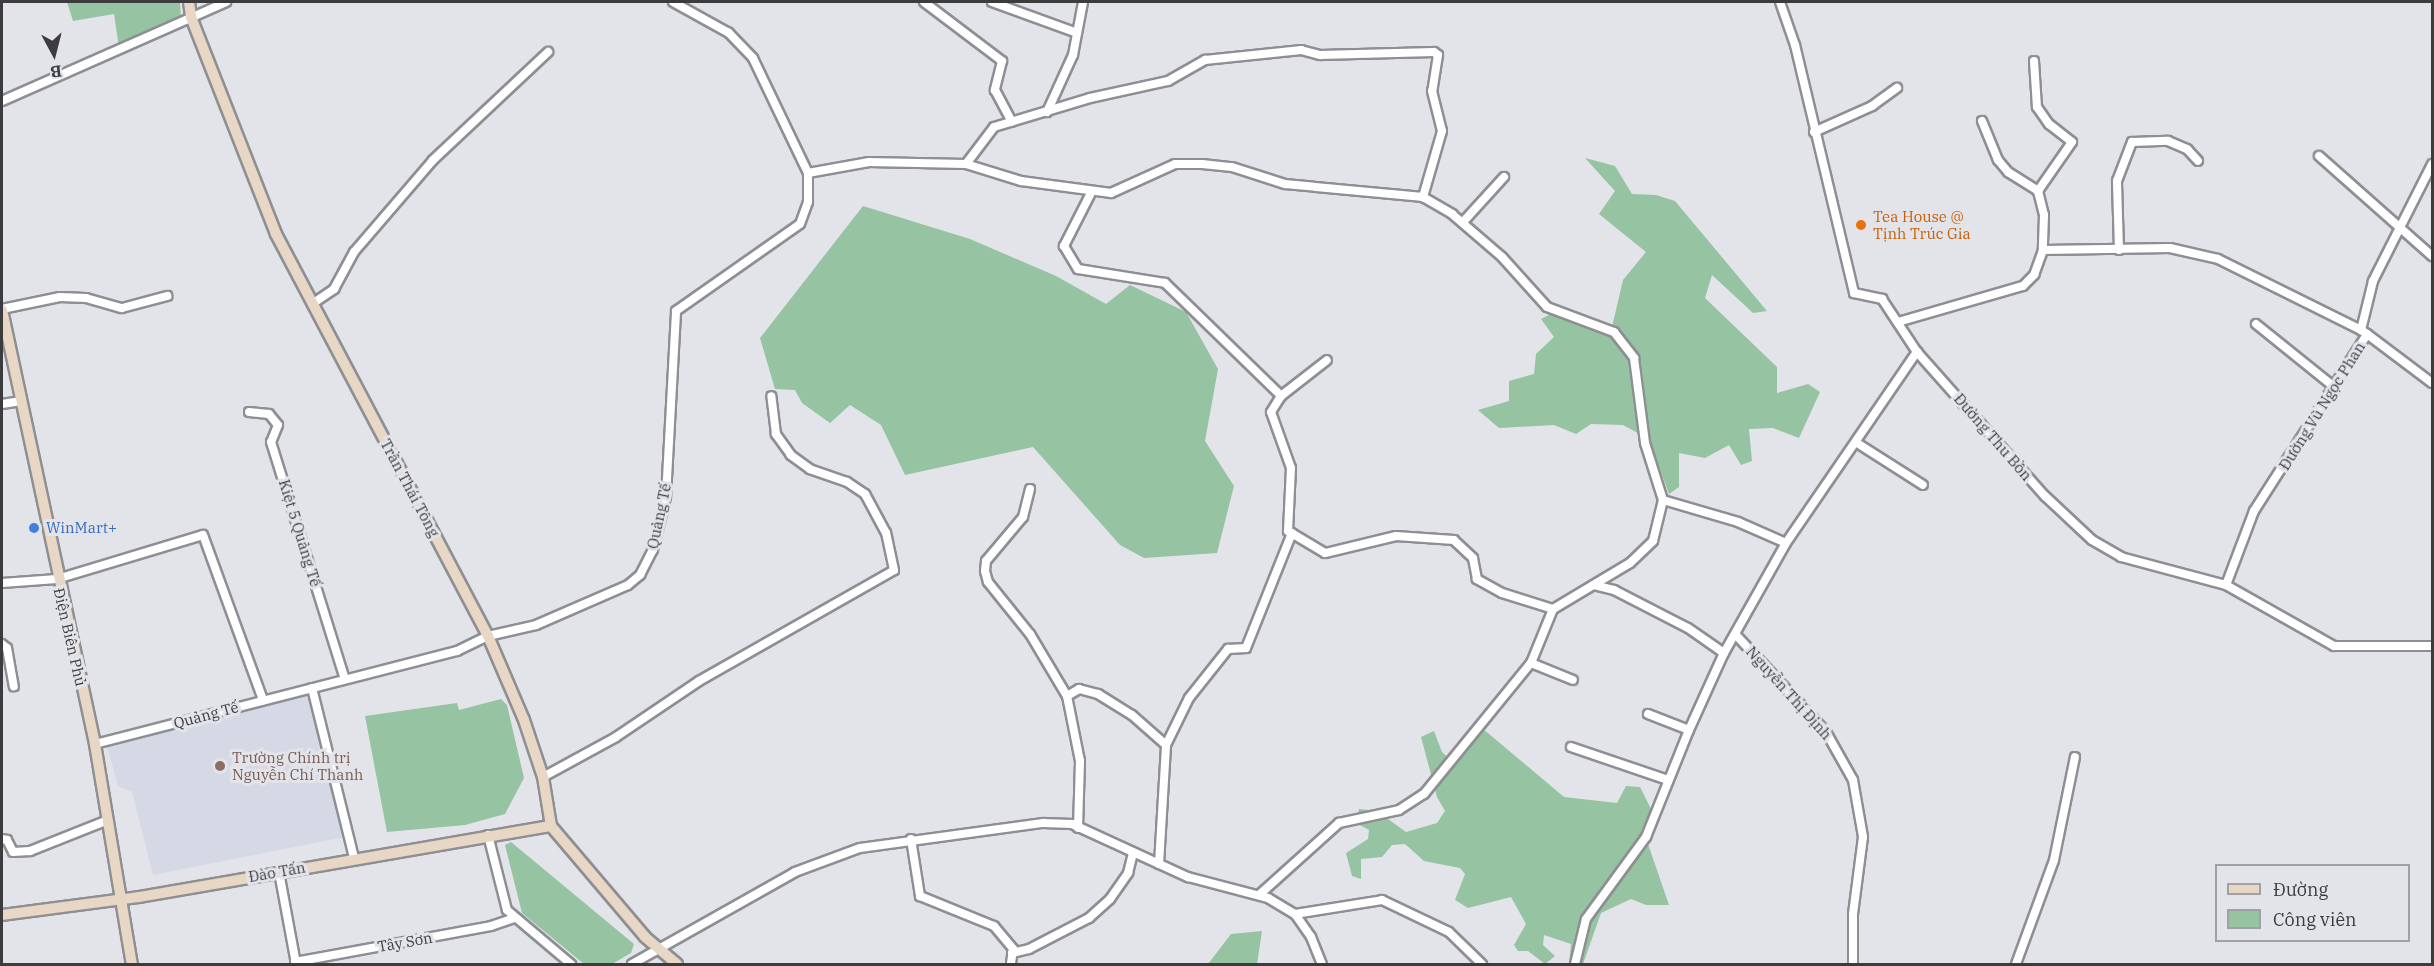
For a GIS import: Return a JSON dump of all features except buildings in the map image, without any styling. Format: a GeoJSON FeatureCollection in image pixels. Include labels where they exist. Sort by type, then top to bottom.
{"type":"FeatureCollection","features":[{"type":"Feature","properties":{"kind":"street","name":"Trần Thái Tông"},"geometry":{"type":"LineString","coordinates":[[189,2],[191,17],[276,234],[488,636],[524,720],[543,777],[551,826]]}},
{"type":"Feature","properties":{"kind":"street"},"geometry":{"type":"LineString","coordinates":[[2,101],[226,2]]}},
{"type":"Feature","properties":{"kind":"street","name":"Quảng Tế"},"geometry":{"type":"LineString","coordinates":[[95,744],[312,688],[344,677],[414,664],[457,651],[488,636],[536,625],[628,585],[640,575],[653,550],[666,497],[676,311],[800,224],[808,202],[808,172],[753,58],[729,33],[673,2]]}},
{"type":"Feature","properties":{"kind":"street"},"geometry":{"type":"LineString","coordinates":[[924,2],[1002,61],[995,90],[1012,122]]}},
{"type":"Feature","properties":{"kind":"street"},"geometry":{"type":"LineString","coordinates":[[992,2],[1077,33]]}},
{"type":"Feature","properties":{"kind":"street"},"geometry":{"type":"LineString","coordinates":[[1047,112],[1067,70],[1083,2]]}},
{"type":"Feature","properties":{"kind":"street","name":"Đường Thu Bồn"},"geometry":{"type":"LineString","coordinates":[[1780,2],[1795,45],[1854,293],[1882,298],[1917,352],[2045,496],[2092,540],[2121,557],[2226,585],[2334,646],[2433,646]]}},
{"type":"Feature","properties":{"kind":"street"},"geometry":{"type":"LineString","coordinates":[[966,164],[994,128],[1090,98],[1168,81],[1205,60],[1302,50],[1320,55],[1434,52],[1438,55],[1432,91],[1442,131],[1423,198]]}},
{"type":"Feature","properties":{"kind":"street"},"geometry":{"type":"LineString","coordinates":[[312,304],[334,289],[354,252],[433,160],[548,52]]}},
{"type":"Feature","properties":{"kind":"street"},"geometry":{"type":"LineString","coordinates":[[2034,61],[2037,107],[2049,124],[2072,142],[2038,191]]}},
{"type":"Feature","properties":{"kind":"street"},"geometry":{"type":"LineString","coordinates":[[1814,132],[1872,106],[1897,88]]}},
{"type":"Feature","properties":{"kind":"street"},"geometry":{"type":"LineString","coordinates":[[1898,322],[2023,286],[2034,275],[2043,250],[2044,214],[2038,191],[2008,172],[1998,160],[1982,121]]}},
{"type":"Feature","properties":{"kind":"street"},"geometry":{"type":"LineString","coordinates":[[2119,250],[2117,181],[2132,142],[2168,141],[2187,149],[2198,161]]}},
{"type":"Feature","properties":{"kind":"street"},"geometry":{"type":"LineString","coordinates":[[2319,156],[2433,256]]}},
{"type":"Feature","properties":{"kind":"street"},"geometry":{"type":"LineString","coordinates":[[808,172],[869,162],[966,164],[1021,181],[1111,193],[1175,164],[1202,164],[1232,167],[1285,184],[1423,198],[1463,222],[1547,307],[1598,324],[1626,343],[1638,372],[1645,442],[1663,500],[1653,542],[1630,563],[1553,609],[1531,663],[1419,799],[1399,810],[1339,822],[1259,895]]}},
{"type":"Feature","properties":{"kind":"street","name":"Đường Vũ Ngọc Phan"},"geometry":{"type":"LineString","coordinates":[[2226,585],[2254,511],[2292,457],[2364,332],[2373,281],[2433,164]]}},
{"type":"Feature","properties":{"kind":"street"},"geometry":{"type":"LineString","coordinates":[[1463,222],[1504,177]]}},
{"type":"Feature","properties":{"kind":"street"},"geometry":{"type":"LineString","coordinates":[[1092,191],[1064,246],[1078,270],[1165,283],[1281,396]]}},
{"type":"Feature","properties":{"kind":"street"},"geometry":{"type":"LineString","coordinates":[[2043,250],[2170,248],[2218,259],[2364,332],[2433,383]]}},
{"type":"Feature","properties":{"kind":"street"},"geometry":{"type":"LineString","coordinates":[[2,309],[60,297],[86,298],[122,308],[167,296]]}},
{"type":"Feature","properties":{"kind":"street","name":"Điện Biên Phủ"},"geometry":{"type":"LineString","coordinates":[[2,309],[57,579],[95,744],[132,964]]}},
{"type":"Feature","properties":{"kind":"street"},"geometry":{"type":"LineString","coordinates":[[2256,324],[2332,385]]}},
{"type":"Feature","properties":{"kind":"street"},"geometry":{"type":"LineString","coordinates":[[1575,964],[1589,915],[1640,847],[1724,653],[1786,543],[1857,443],[1917,352]]}},
{"type":"Feature","properties":{"kind":"street"},"geometry":{"type":"LineString","coordinates":[[1327,360],[1281,396],[1271,412],[1292,468],[1293,497],[1286,528],[1325,553],[1396,536],[1454,540],[1473,558],[1477,579],[1502,593],[1553,609]]}},
{"type":"Feature","properties":{"kind":"street"},"geometry":{"type":"LineString","coordinates":[[543,777],[616,737],[699,681],[894,570],[885,533],[865,494],[847,482],[810,470],[791,455],[776,434],[771,396]]}},
{"type":"Feature","properties":{"kind":"street"},"geometry":{"type":"LineString","coordinates":[[2,404],[20,401]]}},
{"type":"Feature","properties":{"kind":"street","name":"Kiệt 5 Quảng Tế"},"geometry":{"type":"LineString","coordinates":[[249,412],[269,414],[278,425],[271,442],[344,677]]}},
{"type":"Feature","properties":{"kind":"street"},"geometry":{"type":"LineString","coordinates":[[1857,443],[1923,485]]}},
{"type":"Feature","properties":{"kind":"street"},"geometry":{"type":"LineString","coordinates":[[1030,489],[1023,517],[986,561],[985,571],[988,582],[1030,634],[1067,696],[1080,761],[1078,828]]}},
{"type":"Feature","properties":{"kind":"street"},"geometry":{"type":"LineString","coordinates":[[1663,500],[1738,522],[1786,543]]}},
{"type":"Feature","properties":{"kind":"street"},"geometry":{"type":"LineString","coordinates":[[1159,864],[1166,745],[1190,698],[1228,649],[1246,648],[1292,533]]}},
{"type":"Feature","properties":{"kind":"street"},"geometry":{"type":"LineString","coordinates":[[2,582],[57,579],[203,535],[263,700]]}},
{"type":"Feature","properties":{"kind":"street"},"geometry":{"type":"LineString","coordinates":[[1592,585],[1614,590],[1688,628],[1724,653]]}},
{"type":"Feature","properties":{"kind":"street","name":"Nguyễn Thị Định"},"geometry":{"type":"LineString","coordinates":[[1736,635],[1826,732],[1853,780],[1863,837],[1853,914],[1853,964]]}},
{"type":"Feature","properties":{"kind":"street"},"geometry":{"type":"LineString","coordinates":[[2,644],[7,648],[14,686]]}},
{"type":"Feature","properties":{"kind":"street"},"geometry":{"type":"LineString","coordinates":[[1531,663],[1573,680]]}},
{"type":"Feature","properties":{"kind":"street"},"geometry":{"type":"LineString","coordinates":[[312,688],[354,858]]}},
{"type":"Feature","properties":{"kind":"street"},"geometry":{"type":"LineString","coordinates":[[1067,696],[1079,689],[1098,694],[1132,715],[1166,745]]}},
{"type":"Feature","properties":{"kind":"street"},"geometry":{"type":"LineString","coordinates":[[1648,714],[1689,730]]}},
{"type":"Feature","properties":{"kind":"street"},"geometry":{"type":"LineString","coordinates":[[1571,747],[1668,780]]}},
{"type":"Feature","properties":{"kind":"street"},"geometry":{"type":"LineString","coordinates":[[2016,964],[2054,860],[2075,757]]}},
{"type":"Feature","properties":{"kind":"street"},"geometry":{"type":"LineString","coordinates":[[2,839],[7,840],[13,852],[30,851],[108,820]]}},
{"type":"Feature","properties":{"kind":"street"},"geometry":{"type":"LineString","coordinates":[[632,964],[661,950],[795,872],[861,848],[911,839],[1043,823],[1078,828],[1188,877],[1259,895],[1295,914],[1311,937],[1322,964]]}},
{"type":"Feature","properties":{"kind":"street"},"geometry":{"type":"LineString","coordinates":[[551,826],[602,888],[677,964]]}},
{"type":"Feature","properties":{"kind":"street","name":"Đào Tấn"},"geometry":{"type":"LineString","coordinates":[[2,915],[121,900],[354,858],[551,826]]}},
{"type":"Feature","properties":{"kind":"street"},"geometry":{"type":"LineString","coordinates":[[488,835],[505,906],[514,918],[571,964]]}},
{"type":"Feature","properties":{"kind":"street"},"geometry":{"type":"LineString","coordinates":[[911,839],[920,896],[994,926],[1012,953],[1011,964]]}},
{"type":"Feature","properties":{"kind":"street"},"geometry":{"type":"LineString","coordinates":[[1012,953],[1029,949],[1089,918],[1110,899],[1128,873],[1133,853]]}},
{"type":"Feature","properties":{"kind":"street"},"geometry":{"type":"LineString","coordinates":[[279,872],[296,963]]}},
{"type":"Feature","properties":{"kind":"street"},"geometry":{"type":"LineString","coordinates":[[1295,914],[1382,900],[1449,932],[1482,964]]}},
{"type":"Feature","properties":{"kind":"street","name":"Tây Sơn"},"geometry":{"type":"LineString","coordinates":[[296,963],[491,926],[514,918]]}},
{"type":"Feature","properties":{"kind":"shaded area","name":"Trường Chính trị Nguyễn Chí Thanh"},"geometry":{"type":"Polygon","coordinates":[[[308,693],[345,837],[153,875],[132,792],[118,786],[107,746],[308,693]]]}},
{"type":"Feature","properties":{"kind":"green space"},"geometry":{"type":"Polygon","coordinates":[[[67,2],[180,2],[181,21],[119,48],[114,14],[73,21],[67,2]]]}},
{"type":"Feature","properties":{"kind":"green space"},"geometry":{"type":"Polygon","coordinates":[[[1585,158],[1615,166],[1632,194],[1656,195],[1675,201],[1767,311],[1753,313],[1712,275],[1705,298],[1777,367],[1777,393],[1808,384],[1820,392],[1799,438],[1773,428],[1749,429],[1752,461],[1741,465],[1729,445],[1705,458],[1679,453],[1679,487],[1669,494],[1649,439],[1623,425],[1591,424],[1576,434],[1554,425],[1499,428],[1478,410],[1509,401],[1509,381],[1534,374],[1536,354],[1554,337],[1541,319],[1557,311],[1612,327],[1623,280],[1646,252],[1599,214],[1615,191],[1585,158]]]}},
{"type":"Feature","properties":{"kind":"green space"},"geometry":{"type":"Polygon","coordinates":[[[863,206],[970,239],[1056,276],[1106,304],[1130,285],[1186,312],[1218,369],[1205,441],[1234,486],[1217,553],[1144,558],[1120,545],[1033,447],[905,475],[881,425],[850,405],[830,423],[802,403],[795,390],[775,389],[760,338],[863,206]]]}},
{"type":"Feature","properties":{"kind":"green space"},"geometry":{"type":"Polygon","coordinates":[[[501,699],[507,705],[524,778],[505,814],[465,825],[387,832],[365,716],[457,703],[459,710],[501,699]]]}},
{"type":"Feature","properties":{"kind":"green space"},"geometry":{"type":"Polygon","coordinates":[[[1476,723],[1564,797],[1617,803],[1626,786],[1640,787],[1652,811],[1637,844],[1648,844],[1669,905],[1646,905],[1631,899],[1601,913],[1583,964],[1569,964],[1571,944],[1544,935],[1543,945],[1555,956],[1545,964],[1528,951],[1518,951],[1514,945],[1526,924],[1511,897],[1468,908],[1455,900],[1465,874],[1460,868],[1424,861],[1405,844],[1392,845],[1382,857],[1361,859],[1361,879],[1352,876],[1346,853],[1368,839],[1369,830],[1356,823],[1359,809],[1377,811],[1406,832],[1437,823],[1445,811],[1437,797],[1421,737],[1434,731],[1442,752],[1451,760],[1476,723]]]}},
{"type":"Feature","properties":{"kind":"green space"},"geometry":{"type":"Polygon","coordinates":[[[511,842],[634,944],[631,953],[612,964],[584,964],[522,913],[505,845],[511,842]]]}},
{"type":"Feature","properties":{"kind":"green space"},"geometry":{"type":"Polygon","coordinates":[[[1262,931],[1257,964],[1208,964],[1231,934],[1262,931]]]}},
{"type":"Feature","properties":{"kind":"place","name":"Tea House @ Tịnh Trúc Gia"},"geometry":{"type":"Point","coordinates":[1861,225]}},
{"type":"Feature","properties":{"kind":"place","name":"WinMart+"},"geometry":{"type":"Point","coordinates":[34,528]}},
{"type":"Feature","properties":{"kind":"place","name":"Trường Chính trị Nguyễn Chí Thanh"},"geometry":{"type":"Point","coordinates":[220,766]}}]}
